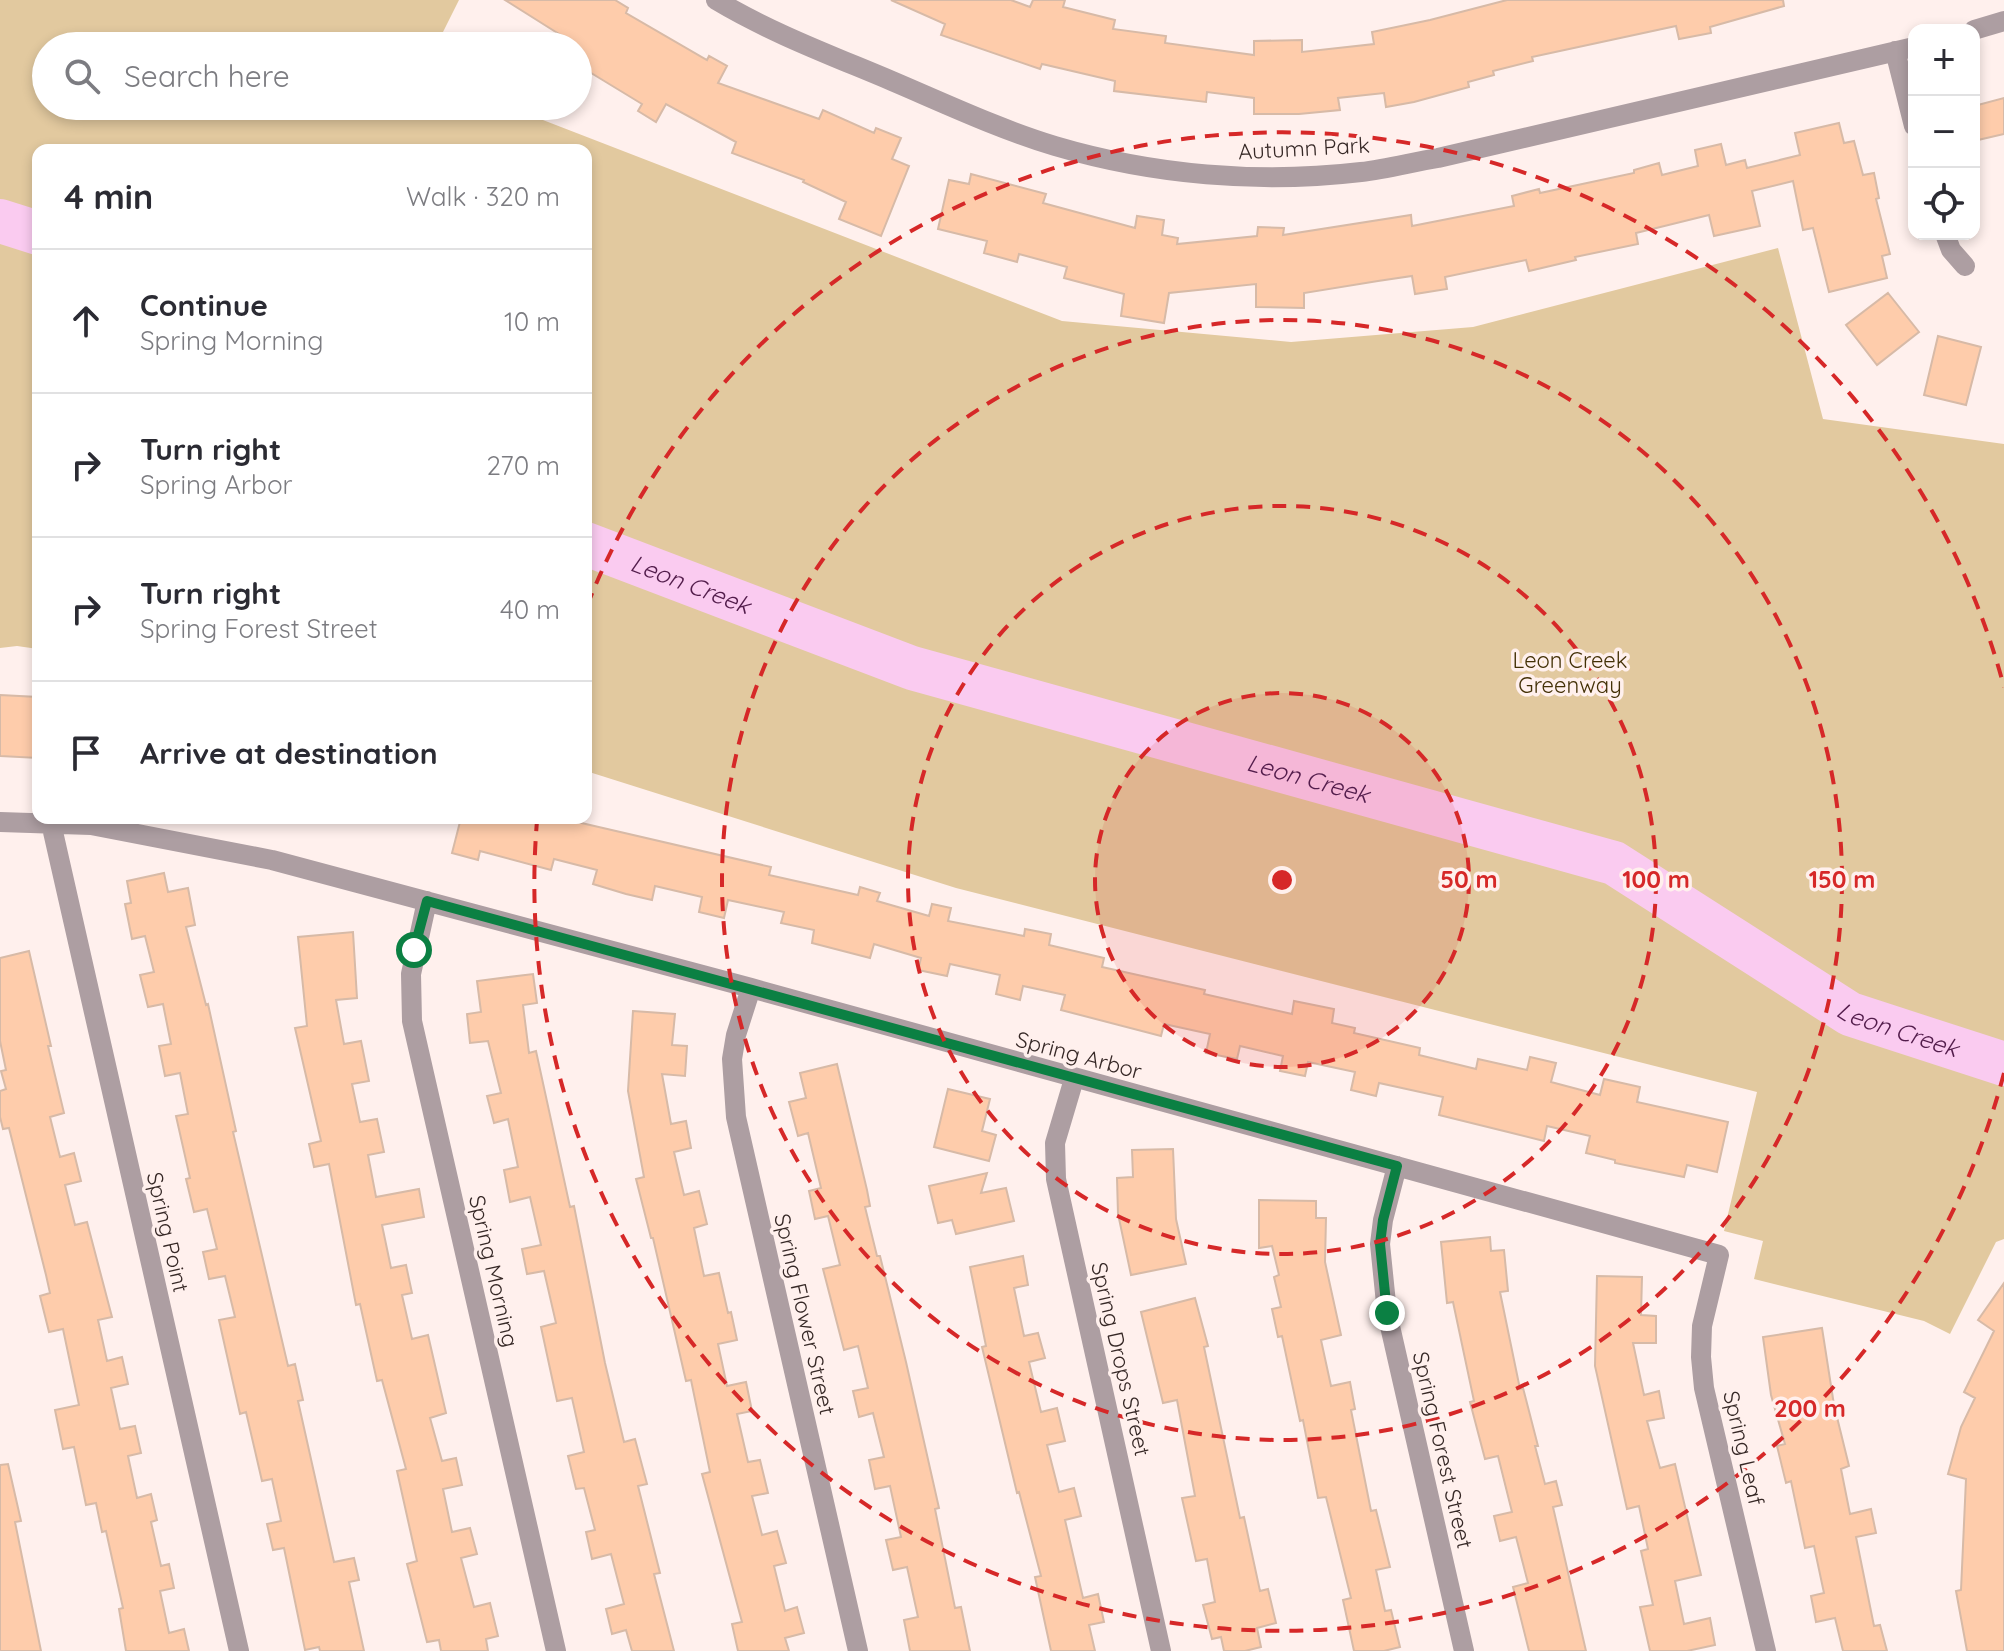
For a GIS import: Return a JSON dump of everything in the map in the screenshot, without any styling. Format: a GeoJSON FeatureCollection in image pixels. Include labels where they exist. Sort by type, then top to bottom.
{"type":"FeatureCollection","features":[{"type":"Feature","properties":{"kind":"street","name":"Autumn Park"},"geometry":{"type":"LineString","coordinates":[[716,0],[805,45],[1055,146],[1130,164],[1207,175],[1285,177],[1362,172],[1438,158],[1904,49]]}},
{"type":"Feature","properties":{"kind":"street"},"geometry":{"type":"LineString","coordinates":[[1980,28],[2004,21]]}},
{"type":"Feature","properties":{"kind":"street"},"geometry":{"type":"LineString","coordinates":[[1904,49],[1910,96]]}},
{"type":"Feature","properties":{"kind":"street"},"geometry":{"type":"LineString","coordinates":[[1947,240],[1951,250],[1965,266]]}},
{"type":"Feature","properties":{"kind":"street","name":"Spring Arbor"},"geometry":{"type":"LineString","coordinates":[[0,822],[32,823]]}},
{"type":"Feature","properties":{"kind":"street","name":"Spring Point"},"geometry":{"type":"LineString","coordinates":[[51,824],[239,1651]]}},
{"type":"Feature","properties":{"kind":"street","name":"Spring Arbor"},"geometry":{"type":"LineString","coordinates":[[71,824],[183,841],[272,860],[751,988],[1719,1255]]}},
{"type":"Feature","properties":{"kind":"street","name":"Spring Morning"},"geometry":{"type":"LineString","coordinates":[[427,901],[411,974],[412,1021],[556,1651]]}},
{"type":"Feature","properties":{"kind":"street","name":"Spring Flower Street"},"geometry":{"type":"LineString","coordinates":[[751,988],[732,1059],[736,1117],[858,1651]]}},
{"type":"Feature","properties":{"kind":"street","name":"Spring Drops Street"},"geometry":{"type":"LineString","coordinates":[[1074,1079],[1055,1143],[1056,1179],[1161,1651]]}},
{"type":"Feature","properties":{"kind":"street","name":"Spring Forest Street"},"geometry":{"type":"LineString","coordinates":[[1397,1166],[1380,1244],[1385,1300],[1464,1651]]}},
{"type":"Feature","properties":{"kind":"street","name":"Spring Leaf"},"geometry":{"type":"LineString","coordinates":[[1719,1255],[1702,1326],[1704,1388],[1766,1651]]}},
{"type":"Feature","properties":{"kind":"green space","name":"Leon Creek Greenway"},"geometry":{"type":"Polygon","coordinates":[[[0,0],[459,0],[443,32],[32,32],[32,120],[543,120],[1062,321],[1291,342],[1473,327],[1778,248],[1823,419],[2004,444],[2004,1239],[1996,1242],[1950,1334],[1924,1321],[1754,1279],[1763,1241],[1724,1231],[1757,1092],[956,888],[592,773],[592,144],[32,144],[32,648],[0,648],[0,0]]]}},
{"type":"Feature","properties":{"kind":"building"},"geometry":{"type":"Polygon","coordinates":[[[505,0],[615,0],[628,8],[626,13],[707,60],[709,56],[727,66],[718,83],[819,119],[823,110],[874,133],[876,128],[901,138],[892,159],[909,166],[881,236],[839,219],[846,202],[804,180],[732,153],[736,142],[666,104],[656,122],[638,111],[642,104],[592,74],[592,32],[556,32],[505,0]]]}},
{"type":"Feature","properties":{"kind":"building"},"geometry":{"type":"Polygon","coordinates":[[[891,0],[1011,0],[1030,7],[1033,0],[1065,0],[1063,7],[1115,20],[1113,29],[1166,36],[1165,43],[1254,55],[1254,41],[1302,40],[1302,52],[1374,44],[1372,32],[1507,0],[1783,0],[1784,6],[1710,27],[1711,33],[1679,39],[1676,26],[1532,57],[1533,61],[1493,71],[1494,75],[1468,82],[1469,87],[1414,102],[1386,107],[1384,93],[1338,98],[1340,110],[1254,114],[1254,98],[1207,92],[1206,102],[1114,91],[1115,81],[1042,64],[1040,69],[941,35],[945,24],[891,0]]]}},
{"type":"Feature","properties":{"kind":"building"},"geometry":{"type":"Polygon","coordinates":[[[2004,98],[2004,134],[1980,140],[1980,104],[2004,98]]]}},
{"type":"Feature","properties":{"kind":"building"},"geometry":{"type":"Polygon","coordinates":[[[1839,123],[1844,143],[1854,141],[1863,175],[1874,173],[1879,198],[1876,199],[1890,254],[1882,256],[1887,278],[1829,292],[1813,228],[1803,230],[1793,181],[1752,191],[1760,226],[1714,236],[1709,215],[1636,233],[1638,244],[1575,257],[1576,260],[1529,271],[1526,260],[1445,277],[1447,289],[1415,294],[1412,276],[1304,293],[1304,308],[1256,307],[1256,284],[1169,293],[1164,323],[1121,316],[1124,294],[1064,278],[1067,267],[1019,254],[1017,262],[984,253],[987,241],[938,229],[949,180],[969,184],[971,174],[1046,194],[1043,203],[1135,228],[1137,216],[1164,220],[1162,235],[1178,238],[1177,244],[1257,236],[1258,227],[1284,228],[1283,235],[1411,215],[1412,226],[1514,206],[1512,196],[1634,173],[1634,170],[1659,163],[1662,175],[1698,166],[1695,150],[1721,144],[1726,165],[1745,160],[1747,168],[1800,155],[1795,133],[1839,123]]]}},
{"type":"Feature","properties":{"kind":"building"},"geometry":{"type":"Polygon","coordinates":[[[1888,293],[1919,332],[1877,365],[1846,325],[1888,293]]]}},
{"type":"Feature","properties":{"kind":"building"},"geometry":{"type":"Polygon","coordinates":[[[1938,336],[1981,347],[1966,405],[1924,395],[1938,336]]]}},
{"type":"Feature","properties":{"kind":"building"},"geometry":{"type":"Polygon","coordinates":[[[0,695],[32,697],[32,758],[0,756],[0,695]]]}},
{"type":"Feature","properties":{"kind":"building"},"geometry":{"type":"Polygon","coordinates":[[[459,824],[586,824],[771,867],[769,875],[858,895],[860,887],[880,893],[877,901],[929,916],[932,904],[951,908],[948,921],[1024,936],[1025,929],[1051,934],[1049,945],[1104,958],[1102,967],[1205,990],[1204,994],[1292,1014],[1294,1001],[1334,1009],[1332,1023],[1355,1028],[1354,1033],[1420,1048],[1419,1055],[1476,1069],[1478,1059],[1527,1070],[1530,1057],[1556,1063],[1551,1082],[1600,1095],[1604,1079],[1640,1087],[1637,1102],[1728,1122],[1717,1172],[1687,1165],[1684,1177],[1615,1163],[1615,1160],[1586,1153],[1590,1136],[1547,1126],[1544,1141],[1439,1115],[1443,1097],[1379,1083],[1376,1096],[1351,1090],[1355,1072],[1308,1062],[1305,1076],[1280,1071],[1283,1056],[1240,1046],[1237,1059],[1206,1053],[1210,1034],[1164,1024],[1161,1036],[1061,1010],[1065,995],[1023,986],[1020,1000],[996,994],[1000,975],[950,964],[947,976],[918,970],[921,958],[874,944],[870,958],[812,943],[814,930],[781,923],[784,912],[728,900],[724,918],[699,912],[702,897],[655,886],[652,900],[626,894],[593,884],[597,870],[554,859],[551,870],[480,851],[478,860],[452,853],[459,824]]]}},
{"type":"Feature","properties":{"kind":"building"},"geometry":{"type":"Polygon","coordinates":[[[164,873],[168,892],[188,888],[195,925],[186,927],[208,1004],[236,1131],[233,1132],[288,1366],[295,1364],[303,1400],[298,1401],[334,1562],[354,1558],[359,1580],[349,1582],[364,1651],[320,1651],[319,1647],[305,1650],[284,1548],[273,1550],[267,1524],[281,1521],[272,1479],[262,1481],[246,1412],[240,1414],[219,1320],[235,1317],[225,1276],[209,1279],[203,1252],[217,1249],[207,1209],[194,1212],[186,1179],[190,1178],[176,1116],[188,1114],[180,1073],[165,1076],[159,1046],[171,1044],[163,1004],[148,1007],[140,975],[154,972],[145,936],[132,939],[125,904],[131,903],[127,881],[164,873]]]}},
{"type":"Feature","properties":{"kind":"building"},"geometry":{"type":"Polygon","coordinates":[[[353,932],[357,998],[336,1000],[344,1044],[361,1041],[369,1081],[352,1084],[360,1122],[377,1119],[384,1152],[368,1155],[376,1197],[419,1189],[424,1217],[382,1225],[391,1268],[406,1265],[412,1293],[402,1295],[412,1339],[428,1335],[446,1413],[430,1418],[442,1461],[456,1458],[462,1485],[443,1489],[452,1532],[470,1528],[477,1554],[461,1558],[474,1607],[490,1603],[498,1636],[486,1639],[488,1651],[441,1651],[439,1640],[427,1642],[407,1564],[417,1561],[397,1471],[406,1469],[382,1380],[377,1381],[360,1304],[356,1305],[329,1164],[314,1167],[309,1144],[321,1141],[295,1028],[307,1026],[298,937],[353,932]]]}},
{"type":"Feature","properties":{"kind":"building"},"geometry":{"type":"Polygon","coordinates":[[[29,951],[64,1113],[50,1117],[60,1157],[74,1153],[81,1181],[65,1185],[75,1225],[87,1222],[112,1317],[98,1320],[107,1361],[122,1357],[128,1384],[111,1388],[120,1429],[135,1426],[141,1453],[128,1456],[137,1498],[151,1494],[157,1520],[151,1522],[161,1566],[169,1564],[174,1588],[160,1591],[169,1633],[184,1629],[189,1651],[126,1651],[119,1609],[123,1608],[106,1531],[102,1532],[96,1503],[86,1505],[74,1447],[63,1449],[55,1410],[79,1405],[63,1329],[49,1332],[40,1296],[50,1293],[46,1275],[9,1128],[3,1129],[0,1117],[0,1091],[6,1089],[1,1071],[6,1070],[0,1041],[0,958],[29,951]]]}},
{"type":"Feature","properties":{"kind":"building"},"geometry":{"type":"Polygon","coordinates":[[[533,974],[537,1003],[523,1005],[529,1053],[536,1051],[570,1207],[574,1206],[624,1442],[635,1439],[647,1484],[638,1486],[660,1573],[654,1574],[674,1651],[632,1651],[626,1630],[612,1634],[606,1609],[624,1604],[611,1554],[592,1559],[586,1532],[595,1530],[584,1488],[576,1489],[568,1456],[584,1452],[572,1398],[557,1401],[541,1327],[556,1323],[544,1271],[527,1274],[522,1249],[541,1245],[530,1197],[510,1202],[504,1170],[518,1167],[508,1119],[494,1123],[487,1096],[501,1093],[488,1041],[470,1043],[467,1014],[481,1012],[477,981],[533,974]]]}},
{"type":"Feature","properties":{"kind":"building"},"geometry":{"type":"Polygon","coordinates":[[[633,1011],[675,1014],[672,1045],[687,1046],[685,1076],[662,1074],[671,1124],[686,1121],[691,1148],[674,1152],[684,1195],[699,1191],[707,1224],[694,1228],[704,1276],[719,1273],[728,1313],[731,1312],[737,1340],[718,1344],[727,1386],[746,1382],[752,1411],[737,1414],[748,1462],[760,1460],[768,1493],[752,1496],[762,1535],[777,1531],[786,1563],[774,1566],[785,1611],[797,1607],[804,1633],[785,1638],[789,1651],[738,1651],[732,1624],[742,1622],[702,1474],[710,1472],[691,1380],[686,1381],[636,1179],[644,1177],[628,1091],[633,1011]]]}},
{"type":"Feature","properties":{"kind":"building"},"geometry":{"type":"Polygon","coordinates":[[[837,1064],[867,1190],[870,1206],[865,1207],[877,1256],[880,1256],[939,1508],[935,1509],[955,1608],[961,1607],[970,1651],[910,1651],[904,1620],[918,1617],[907,1567],[893,1570],[886,1540],[901,1537],[890,1486],[875,1489],[869,1460],[884,1457],[873,1413],[859,1417],[853,1391],[868,1388],[858,1346],[844,1350],[823,1269],[840,1265],[828,1216],[815,1219],[809,1191],[821,1188],[808,1133],[798,1136],[789,1102],[806,1098],[800,1073],[837,1064]]]}},
{"type":"Feature","properties":{"kind":"building"},"geometry":{"type":"Polygon","coordinates":[[[948,1089],[990,1099],[982,1131],[996,1135],[989,1161],[934,1147],[948,1089]]]}},
{"type":"Feature","properties":{"kind":"building"},"geometry":{"type":"Polygon","coordinates":[[[1173,1149],[1176,1219],[1186,1264],[1131,1275],[1118,1214],[1117,1178],[1133,1177],[1132,1150],[1173,1149]]]}},
{"type":"Feature","properties":{"kind":"building"},"geometry":{"type":"Polygon","coordinates":[[[987,1173],[981,1193],[1006,1188],[1014,1221],[956,1234],[952,1220],[938,1223],[929,1186],[987,1173]]]}},
{"type":"Feature","properties":{"kind":"building"},"geometry":{"type":"Polygon","coordinates":[[[1259,1200],[1316,1201],[1316,1218],[1326,1218],[1325,1262],[1341,1335],[1321,1340],[1331,1386],[1350,1382],[1355,1409],[1351,1410],[1371,1511],[1376,1510],[1390,1567],[1376,1570],[1385,1611],[1391,1610],[1400,1647],[1384,1651],[1354,1651],[1343,1600],[1351,1598],[1326,1497],[1318,1498],[1303,1420],[1300,1421],[1282,1336],[1278,1337],[1272,1309],[1281,1307],[1274,1277],[1279,1275],[1272,1246],[1259,1248],[1259,1200]]]}},
{"type":"Feature","properties":{"kind":"building"},"geometry":{"type":"Polygon","coordinates":[[[1490,1237],[1491,1251],[1504,1250],[1508,1291],[1500,1292],[1520,1389],[1523,1388],[1545,1484],[1556,1481],[1562,1505],[1553,1507],[1586,1651],[1529,1651],[1513,1587],[1528,1583],[1516,1537],[1500,1541],[1494,1516],[1512,1512],[1498,1456],[1485,1459],[1470,1402],[1474,1401],[1453,1302],[1447,1303],[1441,1242],[1490,1237]]]}},
{"type":"Feature","properties":{"kind":"building"},"geometry":{"type":"Polygon","coordinates":[[[1023,1256],[1028,1285],[1014,1288],[1024,1336],[1038,1333],[1045,1358],[1029,1362],[1041,1412],[1057,1408],[1065,1441],[1047,1445],[1059,1492],[1074,1488],[1081,1516],[1065,1520],[1083,1598],[1098,1594],[1104,1622],[1089,1625],[1095,1651],[1051,1651],[1035,1577],[1041,1576],[1017,1493],[982,1347],[986,1346],[970,1267],[1023,1256]]]}},
{"type":"Feature","properties":{"kind":"building"},"geometry":{"type":"Polygon","coordinates":[[[1597,1276],[1642,1277],[1641,1315],[1656,1316],[1656,1343],[1633,1343],[1644,1395],[1659,1391],[1664,1418],[1647,1421],[1660,1468],[1675,1464],[1701,1575],[1675,1581],[1684,1624],[1710,1618],[1715,1645],[1687,1651],[1650,1651],[1640,1607],[1653,1605],[1641,1551],[1648,1549],[1639,1506],[1627,1509],[1595,1366],[1597,1276]]]}},
{"type":"Feature","properties":{"kind":"building"},"geometry":{"type":"Polygon","coordinates":[[[2004,1283],[2004,1651],[1967,1651],[1956,1591],[1961,1590],[1966,1479],[1948,1474],[1961,1427],[1975,1398],[1964,1392],[1994,1331],[1978,1320],[2004,1283]]]}},
{"type":"Feature","properties":{"kind":"building"},"geometry":{"type":"Polygon","coordinates":[[[1195,1298],[1208,1346],[1204,1347],[1240,1518],[1244,1517],[1260,1591],[1268,1589],[1276,1623],[1257,1628],[1261,1647],[1245,1651],[1224,1651],[1221,1637],[1212,1639],[1203,1605],[1215,1602],[1207,1559],[1196,1561],[1182,1498],[1195,1496],[1177,1400],[1163,1403],[1141,1312],[1195,1298]]]}},
{"type":"Feature","properties":{"kind":"building"},"geometry":{"type":"Polygon","coordinates":[[[1822,1328],[1834,1405],[1849,1466],[1841,1469],[1850,1514],[1871,1509],[1876,1533],[1856,1537],[1874,1626],[1880,1625],[1887,1651],[1843,1651],[1835,1618],[1816,1622],[1811,1596],[1824,1593],[1814,1546],[1805,1548],[1791,1481],[1786,1483],[1777,1446],[1785,1444],[1771,1395],[1763,1337],[1822,1328]]]}},
{"type":"Feature","properties":{"kind":"building"},"geometry":{"type":"Polygon","coordinates":[[[8,1464],[21,1521],[15,1522],[41,1651],[0,1651],[0,1465],[8,1464]]]}},
{"type":"Feature","properties":{"kind":"waterway","name":"Leon Creek"},"geometry":{"type":"LineString","coordinates":[[0,221],[32,231]]}},
{"type":"Feature","properties":{"kind":"waterway","name":"Leon Creek"},"geometry":{"type":"LineString","coordinates":[[592,546],[912,668],[1614,863],[1850,1014],[2004,1064]]}},
{"type":"Feature","properties":{"kind":"route"},"geometry":{"type":"LineString","coordinates":[[414,950],[427,901],[1397,1166],[1380,1244],[1387,1313]]}}]}
